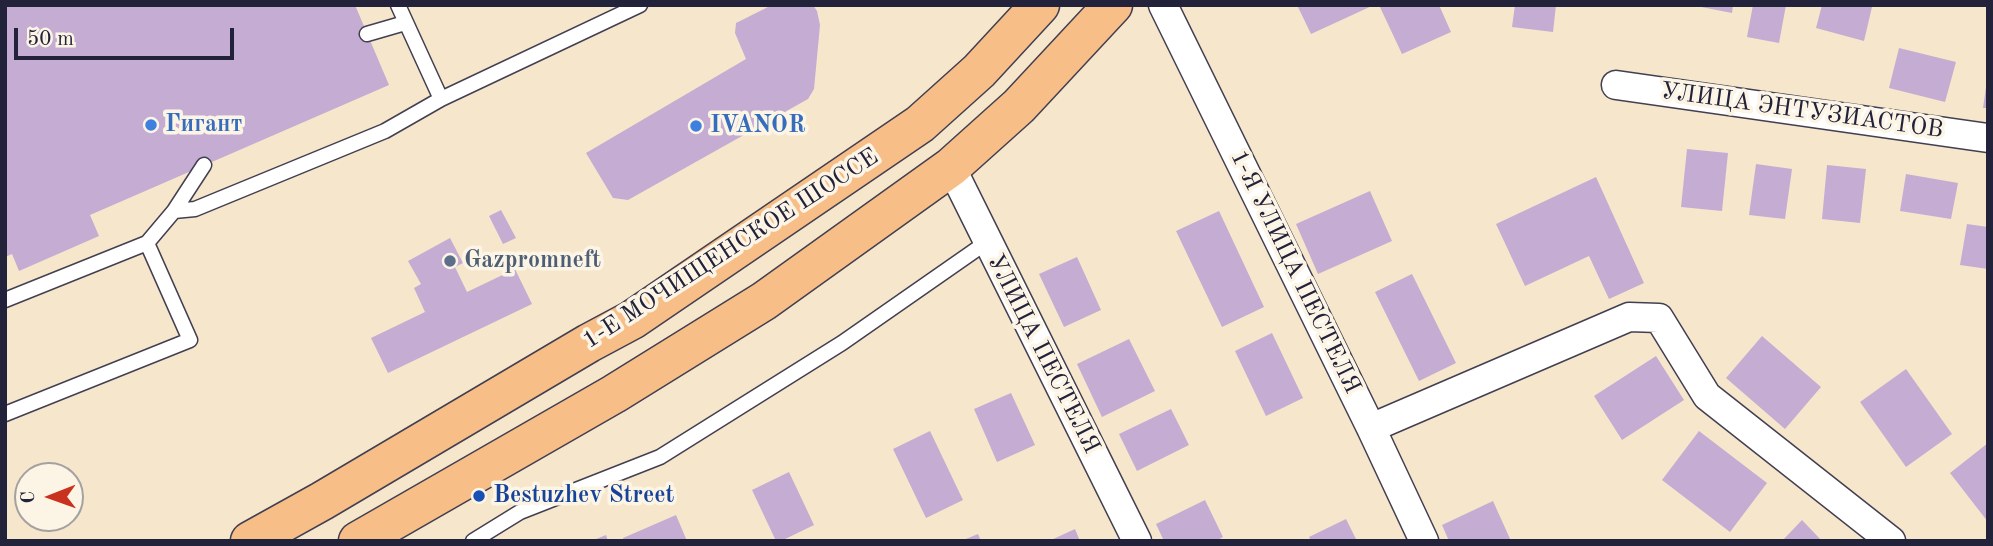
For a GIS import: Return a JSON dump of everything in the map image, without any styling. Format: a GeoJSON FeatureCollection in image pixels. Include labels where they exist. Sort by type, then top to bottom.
{"type":"FeatureCollection","features":[{"type":"Feature","properties":{"kind":"main road","name":"1-Е МОЧИЩЕНСКОЕ ШОССЕ"},"geometry":{"type":"LineString","coordinates":[[250,541],[644,312],[920,124],[979,71],[1040,5]]}},
{"type":"Feature","properties":{"kind":"main road"},"geometry":{"type":"LineString","coordinates":[[358,541],[614,394],[764,301],[951,167],[1019,106],[1113,5]]}},
{"type":"Feature","properties":{"kind":"street","name":"1-Я УЛИЦА ПЕСТЕЛЯ"},"geometry":{"type":"LineString","coordinates":[[1163,5],[1424,541]]}},
{"type":"Feature","properties":{"kind":"street","name":"УЛИЦА ЭНТУЗИАСТОВ"},"geometry":{"type":"LineString","coordinates":[[1616,85],[1988,138]]}},
{"type":"Feature","properties":{"kind":"street","name":"УЛИЦА ПЕСТЕЛЯ"},"geometry":{"type":"LineString","coordinates":[[951,167],[1137,541]]}},
{"type":"Feature","properties":{"kind":"street"},"geometry":{"type":"LineString","coordinates":[[1371,428],[1629,317],[1659,318],[1707,396],[1891,541]]}},
{"type":"Feature","properties":{"kind":"lane"},"geometry":{"type":"LineString","coordinates":[[398,5],[441,99]]}},
{"type":"Feature","properties":{"kind":"lane"},"geometry":{"type":"LineString","coordinates":[[174,211],[195,209],[385,131],[441,99],[640,5]]}},
{"type":"Feature","properties":{"kind":"lane"},"geometry":{"type":"LineString","coordinates":[[367,34],[405,23]]}},
{"type":"Feature","properties":{"kind":"lane"},"geometry":{"type":"LineString","coordinates":[[5,300],[147,243],[174,211],[204,165]]}},
{"type":"Feature","properties":{"kind":"lane"},"geometry":{"type":"LineString","coordinates":[[473,541],[520,512],[660,457],[842,343],[987,242]]}},
{"type":"Feature","properties":{"kind":"lane"},"geometry":{"type":"LineString","coordinates":[[5,414],[190,340],[147,243]]}},
{"type":"Feature","properties":{"kind":"building","name":"Гигант"},"geometry":{"type":"Polygon","coordinates":[[[5,5],[355,5],[389,85],[90,215],[99,236],[19,271],[12,254],[5,257],[5,5]]]}},
{"type":"Feature","properties":{"kind":"building","name":"IVANOR"},"geometry":{"type":"Polygon","coordinates":[[[772,5],[813,5],[817,11],[820,25],[814,89],[808,99],[628,200],[613,198],[586,153],[746,59],[735,33],[736,23],[772,5]]]}},
{"type":"Feature","properties":{"kind":"building"},"geometry":{"type":"Polygon","coordinates":[[[1297,5],[1374,5],[1311,34],[1297,5]]]}},
{"type":"Feature","properties":{"kind":"building"},"geometry":{"type":"Polygon","coordinates":[[[1379,5],[1439,5],[1451,32],[1402,54],[1379,5]]]}},
{"type":"Feature","properties":{"kind":"building"},"geometry":{"type":"Polygon","coordinates":[[[1515,5],[1556,5],[1553,32],[1512,27],[1515,5]]]}},
{"type":"Feature","properties":{"kind":"building"},"geometry":{"type":"Polygon","coordinates":[[[1691,5],[1733,5],[1732,13],[1691,5]]]}},
{"type":"Feature","properties":{"kind":"building"},"geometry":{"type":"Polygon","coordinates":[[[1753,5],[1786,5],[1779,43],[1747,37],[1753,5]]]}},
{"type":"Feature","properties":{"kind":"building"},"geometry":{"type":"Polygon","coordinates":[[[1822,5],[1872,7],[1864,41],[1816,28],[1822,5]]]}},
{"type":"Feature","properties":{"kind":"building"},"geometry":{"type":"Polygon","coordinates":[[[1899,48],[1956,62],[1945,102],[1889,88],[1899,48]]]}},
{"type":"Feature","properties":{"kind":"building"},"geometry":{"type":"Polygon","coordinates":[[[1986,87],[1988,108],[1983,108],[1986,87]]]}},
{"type":"Feature","properties":{"kind":"building"},"geometry":{"type":"Polygon","coordinates":[[[1687,149],[1728,153],[1722,211],[1681,207],[1687,149]]]}},
{"type":"Feature","properties":{"kind":"building"},"geometry":{"type":"Polygon","coordinates":[[[1756,164],[1792,169],[1785,219],[1749,215],[1756,164]]]}},
{"type":"Feature","properties":{"kind":"building"},"geometry":{"type":"Polygon","coordinates":[[[1827,165],[1866,169],[1860,223],[1822,219],[1827,165]]]}},
{"type":"Feature","properties":{"kind":"building"},"geometry":{"type":"Polygon","coordinates":[[[1906,174],[1958,183],[1951,219],[1900,211],[1906,174]]]}},
{"type":"Feature","properties":{"kind":"building"},"geometry":{"type":"Polygon","coordinates":[[[1596,177],[1644,283],[1609,299],[1589,256],[1525,286],[1496,224],[1596,177]]]}},
{"type":"Feature","properties":{"kind":"building"},"geometry":{"type":"Polygon","coordinates":[[[1370,191],[1392,241],[1318,274],[1296,224],[1370,191]]]}},
{"type":"Feature","properties":{"kind":"building"},"geometry":{"type":"Polygon","coordinates":[[[501,210],[516,238],[503,244],[489,216],[501,210]]]}},
{"type":"Feature","properties":{"kind":"building"},"geometry":{"type":"Polygon","coordinates":[[[1219,211],[1264,307],[1222,327],[1176,231],[1219,211]]]}},
{"type":"Feature","properties":{"kind":"building"},"geometry":{"type":"Polygon","coordinates":[[[1967,224],[1988,227],[1988,269],[1960,265],[1967,224]]]}},
{"type":"Feature","properties":{"kind":"building"},"geometry":{"type":"Polygon","coordinates":[[[450,238],[463,263],[455,267],[467,292],[515,269],[532,304],[388,373],[371,338],[425,312],[414,288],[421,284],[408,261],[450,238]]]}},
{"type":"Feature","properties":{"kind":"building"},"geometry":{"type":"Polygon","coordinates":[[[1077,257],[1101,310],[1064,327],[1039,274],[1077,257]]]}},
{"type":"Feature","properties":{"kind":"building"},"geometry":{"type":"Polygon","coordinates":[[[1412,274],[1456,363],[1419,381],[1375,292],[1412,274]]]}},
{"type":"Feature","properties":{"kind":"building"},"geometry":{"type":"Polygon","coordinates":[[[1272,333],[1303,398],[1266,416],[1235,351],[1272,333]]]}},
{"type":"Feature","properties":{"kind":"building"},"geometry":{"type":"Polygon","coordinates":[[[1762,336],[1821,387],[1785,429],[1726,378],[1762,336]]]}},
{"type":"Feature","properties":{"kind":"building"},"geometry":{"type":"Polygon","coordinates":[[[1129,339],[1155,391],[1102,417],[1077,364],[1129,339]]]}},
{"type":"Feature","properties":{"kind":"building"},"geometry":{"type":"Polygon","coordinates":[[[1656,356],[1684,400],[1622,440],[1594,396],[1656,356]]]}},
{"type":"Feature","properties":{"kind":"building"},"geometry":{"type":"Polygon","coordinates":[[[1906,369],[1952,434],[1906,467],[1860,402],[1906,369]]]}},
{"type":"Feature","properties":{"kind":"building"},"geometry":{"type":"Polygon","coordinates":[[[1011,393],[1035,445],[997,462],[974,409],[1011,393]]]}},
{"type":"Feature","properties":{"kind":"building"},"geometry":{"type":"Polygon","coordinates":[[[1171,409],[1189,445],[1137,471],[1119,434],[1171,409]]]}},
{"type":"Feature","properties":{"kind":"building"},"geometry":{"type":"Polygon","coordinates":[[[930,431],[963,500],[926,518],[893,449],[930,431]]]}},
{"type":"Feature","properties":{"kind":"building"},"geometry":{"type":"Polygon","coordinates":[[[1699,431],[1767,483],[1730,532],[1662,480],[1699,431]]]}},
{"type":"Feature","properties":{"kind":"building"},"geometry":{"type":"Polygon","coordinates":[[[1988,443],[1988,522],[1950,473],[1988,443]]]}},
{"type":"Feature","properties":{"kind":"building"},"geometry":{"type":"Polygon","coordinates":[[[789,472],[814,525],[776,541],[752,490],[789,472]]]}},
{"type":"Feature","properties":{"kind":"building"},"geometry":{"type":"Polygon","coordinates":[[[1205,500],[1223,537],[1216,541],[1164,541],[1156,524],[1205,500]]]}},
{"type":"Feature","properties":{"kind":"building"},"geometry":{"type":"Polygon","coordinates":[[[1493,501],[1511,541],[1449,541],[1442,525],[1493,501]]]}},
{"type":"Feature","properties":{"kind":"building"},"geometry":{"type":"Polygon","coordinates":[[[676,515],[687,541],[624,541],[623,538],[676,515]]]}},
{"type":"Feature","properties":{"kind":"building"},"geometry":{"type":"Polygon","coordinates":[[[1346,519],[1357,541],[1311,541],[1309,537],[1346,519]]]}},
{"type":"Feature","properties":{"kind":"building"},"geometry":{"type":"Polygon","coordinates":[[[1802,520],[1822,541],[1782,541],[1802,520]]]}},
{"type":"Feature","properties":{"kind":"building"},"geometry":{"type":"Polygon","coordinates":[[[1075,529],[1080,541],[1049,541],[1075,529]]]}},
{"type":"Feature","properties":{"kind":"building"},"geometry":{"type":"Polygon","coordinates":[[[978,534],[981,541],[961,541],[978,534]]]}},
{"type":"Feature","properties":{"kind":"building"},"geometry":{"type":"Polygon","coordinates":[[[606,535],[608,541],[591,541],[606,535]]]}},
{"type":"Feature","properties":{"kind":"place","name":"Гигант"},"geometry":{"type":"Point","coordinates":[151,125]}},
{"type":"Feature","properties":{"kind":"place","name":"IVANOR"},"geometry":{"type":"Point","coordinates":[696,126]}},
{"type":"Feature","properties":{"kind":"place","name":"Gazpromneft"},"geometry":{"type":"Point","coordinates":[450,261]}},
{"type":"Feature","properties":{"kind":"place","name":"Bestuzhev Street"},"geometry":{"type":"Point","coordinates":[479,496]}}]}
